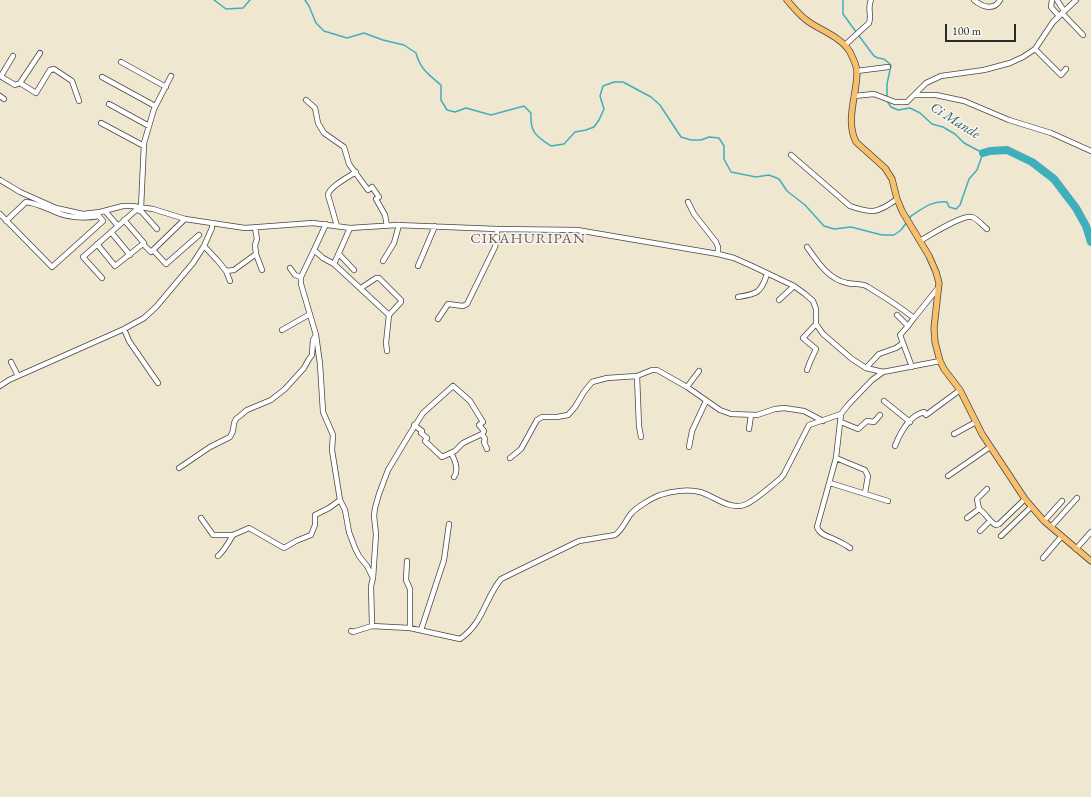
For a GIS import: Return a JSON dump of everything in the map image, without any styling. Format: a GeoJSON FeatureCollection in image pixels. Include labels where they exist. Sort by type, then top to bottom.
{"type":"FeatureCollection","features":[{"type":"Feature","properties":{"kind":"main road"},"geometry":{"type":"LineString","coordinates":[[787,0],[808,21],[832,35],[850,51],[857,71],[851,122],[853,137],[856,142],[885,168],[892,179],[897,199],[906,220],[929,256],[939,280],[934,328],[935,342],[940,361],[960,390],[990,447],[1031,507],[1061,537],[1091,561]]}},
{"type":"Feature","properties":{"kind":"street"},"geometry":{"type":"LineString","coordinates":[[845,45],[869,21],[869,6],[871,0]]}},
{"type":"Feature","properties":{"kind":"street"},"geometry":{"type":"LineString","coordinates":[[974,0],[980,5],[991,7],[996,5],[1000,0]]}},
{"type":"Feature","properties":{"kind":"street"},"geometry":{"type":"LineString","coordinates":[[1052,0],[1051,7],[1062,13],[1083,35]]}},
{"type":"Feature","properties":{"kind":"street"},"geometry":{"type":"LineString","coordinates":[[1057,0],[1062,13]]}},
{"type":"Feature","properties":{"kind":"street"},"geometry":{"type":"LineString","coordinates":[[854,96],[874,94],[895,102],[903,103],[907,102],[926,83],[935,78],[984,70],[1010,63],[1035,50],[1050,26],[1076,0]]}},
{"type":"Feature","properties":{"kind":"street"},"geometry":{"type":"LineString","coordinates":[[1035,50],[1061,75],[1066,69]]}},
{"type":"Feature","properties":{"kind":"street"},"geometry":{"type":"LineString","coordinates":[[13,56],[0,76],[15,85],[20,82],[40,53]]}},
{"type":"Feature","properties":{"kind":"street"},"geometry":{"type":"LineString","coordinates":[[121,62],[166,87]]}},
{"type":"Feature","properties":{"kind":"street"},"geometry":{"type":"LineString","coordinates":[[857,71],[888,66]]}},
{"type":"Feature","properties":{"kind":"street"},"geometry":{"type":"LineString","coordinates":[[20,82],[37,92],[50,70],[54,69],[72,82],[79,101]]}},
{"type":"Feature","properties":{"kind":"street"},"geometry":{"type":"LineString","coordinates":[[141,208],[144,146],[155,106],[171,76]]}},
{"type":"Feature","properties":{"kind":"street"},"geometry":{"type":"LineString","coordinates":[[102,77],[155,106]]}},
{"type":"Feature","properties":{"kind":"street"},"geometry":{"type":"LineString","coordinates":[[915,94],[936,95],[964,101],[1009,120],[1051,133],[1091,151]]}},
{"type":"Feature","properties":{"kind":"street"},"geometry":{"type":"LineString","coordinates":[[306,100],[315,108],[318,123],[324,132],[344,147],[349,164],[368,190],[372,187],[379,197],[376,198],[385,215],[387,226]]}},
{"type":"Feature","properties":{"kind":"street"},"geometry":{"type":"LineString","coordinates":[[109,104],[149,126]]}},
{"type":"Feature","properties":{"kind":"street"},"geometry":{"type":"LineString","coordinates":[[101,123],[144,146]]}},
{"type":"Feature","properties":{"kind":"street"},"geometry":{"type":"LineString","coordinates":[[791,155],[850,206],[876,212],[888,206],[897,199]]}},
{"type":"Feature","properties":{"kind":"street"},"geometry":{"type":"LineString","coordinates":[[337,226],[328,192],[356,172]]}},
{"type":"Feature","properties":{"kind":"street"},"geometry":{"type":"LineString","coordinates":[[0,180],[20,192],[56,208],[83,214],[98,214]]}},
{"type":"Feature","properties":{"kind":"street"},"geometry":{"type":"LineString","coordinates":[[6,221],[26,202],[36,203],[73,218],[87,218],[123,206],[152,209],[185,219],[240,228],[304,223],[326,224],[350,228],[399,225],[589,231],[734,258],[794,286],[813,301],[816,308],[816,324],[823,334],[852,359],[866,368],[883,372],[940,361]]}},
{"type":"Feature","properties":{"kind":"street"},"geometry":{"type":"LineString","coordinates":[[688,202],[694,214],[716,242],[718,246],[718,254]]}},
{"type":"Feature","properties":{"kind":"street"},"geometry":{"type":"LineString","coordinates":[[102,278],[83,257],[97,244],[136,210],[141,211],[157,229]]}},
{"type":"Feature","properties":{"kind":"street"},"geometry":{"type":"LineString","coordinates":[[105,211],[118,226]]}},
{"type":"Feature","properties":{"kind":"street"},"geometry":{"type":"LineString","coordinates":[[0,214],[52,267],[103,221],[98,214]]}},
{"type":"Feature","properties":{"kind":"street"},"geometry":{"type":"LineString","coordinates":[[920,241],[936,231],[968,217],[974,218],[988,229]]}},
{"type":"Feature","properties":{"kind":"street"},"geometry":{"type":"LineString","coordinates":[[153,250],[185,219]]}},
{"type":"Feature","properties":{"kind":"street"},"geometry":{"type":"LineString","coordinates":[[97,244],[115,266],[144,243],[124,220]]}},
{"type":"Feature","properties":{"kind":"street"},"geometry":{"type":"LineString","coordinates":[[0,386],[18,376],[124,329],[144,318],[156,307],[193,263],[204,246],[212,228],[212,223]]}},
{"type":"Feature","properties":{"kind":"street"},"geometry":{"type":"LineString","coordinates":[[326,224],[301,277],[301,284],[316,336],[323,412],[333,435],[332,450],[340,500],[345,510],[349,532],[355,548],[373,578]]}},
{"type":"Feature","properties":{"kind":"street"},"geometry":{"type":"LineString","coordinates":[[383,261],[394,243],[399,225]]}},
{"type":"Feature","properties":{"kind":"street"},"geometry":{"type":"LineString","coordinates":[[418,266],[435,226]]}},
{"type":"Feature","properties":{"kind":"street"},"geometry":{"type":"LineString","coordinates":[[255,228],[257,239],[255,245],[256,254],[262,270]]}},
{"type":"Feature","properties":{"kind":"street"},"geometry":{"type":"LineString","coordinates":[[334,264],[350,228]]}},
{"type":"Feature","properties":{"kind":"street"},"geometry":{"type":"LineString","coordinates":[[438,320],[448,304],[463,306],[467,304],[495,247],[497,229]]}},
{"type":"Feature","properties":{"kind":"street"},"geometry":{"type":"LineString","coordinates":[[111,232],[130,254]]}},
{"type":"Feature","properties":{"kind":"street"},"geometry":{"type":"LineString","coordinates":[[145,246],[151,252],[153,250],[166,264],[199,235]]}},
{"type":"Feature","properties":{"kind":"street"},"geometry":{"type":"LineString","coordinates":[[204,246],[226,271],[230,281]]}},
{"type":"Feature","properties":{"kind":"street"},"geometry":{"type":"LineString","coordinates":[[807,247],[821,268],[830,275],[846,283],[867,286],[914,318]]}},
{"type":"Feature","properties":{"kind":"street"},"geometry":{"type":"LineString","coordinates":[[314,250],[323,258],[334,264],[389,315]]}},
{"type":"Feature","properties":{"kind":"street"},"geometry":{"type":"LineString","coordinates":[[226,271],[234,270],[256,254]]}},
{"type":"Feature","properties":{"kind":"street"},"geometry":{"type":"LineString","coordinates":[[339,254],[354,270]]}},
{"type":"Feature","properties":{"kind":"street"},"geometry":{"type":"LineString","coordinates":[[290,268],[295,275],[301,277]]}},
{"type":"Feature","properties":{"kind":"street"},"geometry":{"type":"LineString","coordinates":[[738,297],[752,295],[761,289],[767,274]]}},
{"type":"Feature","properties":{"kind":"street"},"geometry":{"type":"LineString","coordinates":[[360,288],[376,278],[381,280],[389,290],[401,300],[389,315],[386,343],[387,351]]}},
{"type":"Feature","properties":{"kind":"street"},"geometry":{"type":"LineString","coordinates":[[778,300],[794,286]]}},
{"type":"Feature","properties":{"kind":"street"},"geometry":{"type":"LineString","coordinates":[[912,367],[900,335],[938,288]]}},
{"type":"Feature","properties":{"kind":"street"},"geometry":{"type":"LineString","coordinates":[[282,330],[310,314]]}},
{"type":"Feature","properties":{"kind":"street"},"geometry":{"type":"LineString","coordinates":[[897,315],[908,326]]}},
{"type":"Feature","properties":{"kind":"street"},"geometry":{"type":"LineString","coordinates":[[807,370],[816,349],[803,338],[816,324]]}},
{"type":"Feature","properties":{"kind":"street"},"geometry":{"type":"LineString","coordinates":[[124,329],[129,340],[158,383]]}},
{"type":"Feature","properties":{"kind":"street"},"geometry":{"type":"LineString","coordinates":[[179,468],[210,447],[230,437],[236,419],[247,410],[271,400],[285,390],[304,368],[312,355],[313,340],[316,336]]}},
{"type":"Feature","properties":{"kind":"street"},"geometry":{"type":"LineString","coordinates":[[866,368],[879,354],[896,348],[903,343]]}},
{"type":"Feature","properties":{"kind":"street"},"geometry":{"type":"LineString","coordinates":[[11,362],[18,376]]}},
{"type":"Feature","properties":{"kind":"street"},"geometry":{"type":"LineString","coordinates":[[510,458],[521,449],[537,420],[542,416],[557,417],[568,415],[592,382],[607,378],[637,376],[649,371],[657,370],[687,387],[720,410],[731,414],[757,415],[784,408],[804,412],[823,420]]}},
{"type":"Feature","properties":{"kind":"street"},"geometry":{"type":"LineString","coordinates":[[687,387],[699,371]]}},
{"type":"Feature","properties":{"kind":"street"},"geometry":{"type":"LineString","coordinates":[[352,631],[353,632],[372,626],[410,628],[460,639],[477,623],[494,589],[501,579],[579,541],[615,535],[619,532],[629,516],[660,495],[694,491],[733,505],[744,505],[781,478],[810,424],[841,414],[872,380],[883,372]]}},
{"type":"Feature","properties":{"kind":"street"},"geometry":{"type":"LineString","coordinates":[[637,376],[639,426],[641,438]]}},
{"type":"Feature","properties":{"kind":"street"},"geometry":{"type":"LineString","coordinates":[[372,626],[371,586],[373,578],[376,534],[374,516],[376,501],[388,470],[414,425],[423,413],[453,386],[470,401],[483,422],[480,425],[484,431],[482,434],[485,439],[484,442],[487,449]]}},
{"type":"Feature","properties":{"kind":"street"},"geometry":{"type":"LineString","coordinates":[[895,446],[899,435],[918,414],[924,412],[926,415],[960,390]]}},
{"type":"Feature","properties":{"kind":"street"},"geometry":{"type":"LineString","coordinates":[[689,447],[692,431],[706,401]]}},
{"type":"Feature","properties":{"kind":"street"},"geometry":{"type":"LineString","coordinates":[[884,401],[910,422]]}},
{"type":"Feature","properties":{"kind":"street"},"geometry":{"type":"LineString","coordinates":[[841,414],[836,458],[817,527],[818,531],[824,535],[850,548]]}},
{"type":"Feature","properties":{"kind":"street"},"geometry":{"type":"LineString","coordinates":[[749,429],[751,415]]}},
{"type":"Feature","properties":{"kind":"street"},"geometry":{"type":"LineString","coordinates":[[841,422],[858,429],[866,422],[874,422],[880,415]]}},
{"type":"Feature","properties":{"kind":"street"},"geometry":{"type":"LineString","coordinates":[[954,434],[976,422]]}},
{"type":"Feature","properties":{"kind":"street"},"geometry":{"type":"LineString","coordinates":[[414,425],[422,431],[421,433],[427,438],[425,441],[442,457],[451,453],[463,443],[482,434]]}},
{"type":"Feature","properties":{"kind":"street"},"geometry":{"type":"LineString","coordinates":[[948,476],[990,447]]}},
{"type":"Feature","properties":{"kind":"street"},"geometry":{"type":"LineString","coordinates":[[451,453],[457,468],[454,477]]}},
{"type":"Feature","properties":{"kind":"street"},"geometry":{"type":"LineString","coordinates":[[836,458],[865,470],[868,476],[866,493]]}},
{"type":"Feature","properties":{"kind":"street"},"geometry":{"type":"LineString","coordinates":[[830,483],[888,501]]}},
{"type":"Feature","properties":{"kind":"street"},"geometry":{"type":"LineString","coordinates":[[988,488],[977,499],[979,509],[996,525],[1000,524],[1025,499]]}},
{"type":"Feature","properties":{"kind":"street"},"geometry":{"type":"LineString","coordinates":[[1051,527],[1077,498]]}},
{"type":"Feature","properties":{"kind":"street"},"geometry":{"type":"LineString","coordinates":[[201,518],[213,535],[233,535],[249,528],[284,548],[311,535],[315,525],[315,515],[329,508],[340,500]]}},
{"type":"Feature","properties":{"kind":"street"},"geometry":{"type":"LineString","coordinates":[[1044,521],[1062,502]]}},
{"type":"Feature","properties":{"kind":"street"},"geometry":{"type":"LineString","coordinates":[[1002,536],[1031,507]]}},
{"type":"Feature","properties":{"kind":"street"},"geometry":{"type":"LineString","coordinates":[[968,518],[979,509]]}},
{"type":"Feature","properties":{"kind":"street"},"geometry":{"type":"LineString","coordinates":[[980,531],[990,521]]}},
{"type":"Feature","properties":{"kind":"street"},"geometry":{"type":"LineString","coordinates":[[421,630],[444,560],[449,524]]}},
{"type":"Feature","properties":{"kind":"street"},"geometry":{"type":"LineString","coordinates":[[1076,549],[1091,532]]}},
{"type":"Feature","properties":{"kind":"street"},"geometry":{"type":"LineString","coordinates":[[218,556],[223,552],[224,547],[233,535]]}},
{"type":"Feature","properties":{"kind":"street"},"geometry":{"type":"LineString","coordinates":[[1043,558],[1061,537]]}},
{"type":"Feature","properties":{"kind":"street"},"geometry":{"type":"LineString","coordinates":[[407,561],[406,580],[410,589],[410,628]]}},
{"type":"Feature","properties":{"kind":"waterway"},"geometry":{"type":"LineString","coordinates":[[214,0],[226,9],[243,8],[250,0]]}},
{"type":"Feature","properties":{"kind":"waterway"},"geometry":{"type":"LineString","coordinates":[[305,0],[316,23],[324,31],[347,38],[364,33],[383,40],[404,45],[416,53],[423,68],[441,85],[441,100],[447,110],[455,112],[466,108],[491,115],[524,106],[531,113],[533,130],[541,139],[551,146],[564,144],[575,132],[594,127],[599,120],[604,109],[600,96],[603,86],[614,82],[623,82],[651,97],[660,105],[681,137],[691,140],[701,140],[709,137],[719,138],[724,146],[724,159],[731,172],[756,177],[769,175],[779,179],[787,191],[805,205],[824,226],[834,229],[851,227],[882,235],[894,235],[901,230],[907,222]]}},
{"type":"Feature","properties":{"kind":"waterway","name":"Ci Mande"},"geometry":{"type":"LineString","coordinates":[[843,0],[843,14],[862,40],[874,56],[884,59],[891,65],[887,84],[887,97]]}},
{"type":"Feature","properties":{"kind":"waterway","name":"Ci Mande"},"geometry":{"type":"LineString","coordinates":[[887,101],[891,107],[898,110],[910,108],[920,113],[932,124],[943,127],[955,134],[964,143],[983,153],[977,170],[969,179],[960,205],[956,209],[949,207],[947,202],[937,202],[923,208],[909,219]]}},
{"type":"Feature","properties":{"kind":"waterway","name":"Ci Mande"},"geometry":{"type":"LineString","coordinates":[[983,153],[1007,150],[1032,162],[1054,179],[1076,208],[1086,226],[1091,242]]}},
{"type":"Feature","properties":{"kind":"district","name":"CIKAHURIPAN"},"geometry":{"type":"Point","coordinates":[528,239]}}]}
